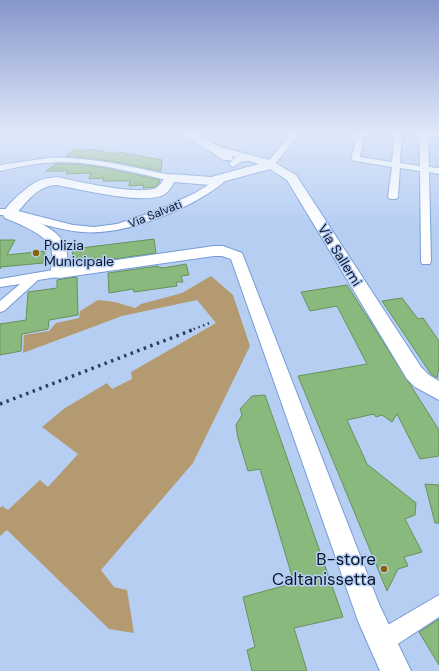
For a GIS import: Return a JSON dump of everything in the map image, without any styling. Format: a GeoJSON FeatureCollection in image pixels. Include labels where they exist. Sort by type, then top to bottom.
{"type":"FeatureCollection","features":[{"type":"Feature","properties":{"kind":"street"},"geometry":{"type":"LineString","coordinates":[[0,168],[27,163]]}},
{"type":"Feature","properties":{"kind":"street"},"geometry":{"type":"LineString","coordinates":[[89,163],[123,168],[171,178],[211,181],[221,180]]}},
{"type":"Feature","properties":{"kind":"street","name":"Via Sallemi"},"geometry":{"type":"LineString","coordinates":[[231,163],[236,169]]}},
{"type":"Feature","properties":{"kind":"street"},"geometry":{"type":"LineString","coordinates":[[236,169],[237,163]]}},
{"type":"Feature","properties":{"kind":"street","name":"Via Sallemi"},"geometry":{"type":"LineString","coordinates":[[265,163],[292,178],[414,372],[422,381],[439,391]]}},
{"type":"Feature","properties":{"kind":"street"},"geometry":{"type":"LineString","coordinates":[[384,163],[439,171]]}},
{"type":"Feature","properties":{"kind":"street"},"geometry":{"type":"LineString","coordinates":[[424,163],[426,261]]}},
{"type":"Feature","properties":{"kind":"street","name":"Via Salvati"},"geometry":{"type":"LineString","coordinates":[[5,212],[81,229],[115,229],[136,223],[161,213],[212,188],[236,169],[270,165]]}},
{"type":"Feature","properties":{"kind":"street"},"geometry":{"type":"LineString","coordinates":[[393,197],[396,165]]}},
{"type":"Feature","properties":{"kind":"street"},"geometry":{"type":"LineString","coordinates":[[59,273],[59,246],[39,229],[5,212],[38,186],[47,181],[57,181],[125,193],[152,193],[161,190],[171,178]]}},
{"type":"Feature","properties":{"kind":"street"},"geometry":{"type":"LineString","coordinates":[[0,283],[59,273],[223,251],[236,256],[365,604],[396,671]]}},
{"type":"Feature","properties":{"kind":"street"},"geometry":{"type":"LineString","coordinates":[[0,308],[35,277]]}},
{"type":"Feature","properties":{"kind":"street"},"geometry":{"type":"LineString","coordinates":[[382,640],[439,605]]}},
{"type":"Feature","properties":{"kind":"shaded area"},"geometry":{"type":"Polygon","coordinates":[[[211,276],[233,295],[250,346],[193,463],[101,570],[114,587],[127,590],[134,633],[109,629],[7,530],[0,536],[0,508],[2,506],[8,510],[40,480],[48,487],[78,454],[42,427],[65,408],[107,383],[112,389],[132,379],[131,372],[216,323],[197,300],[122,316],[23,353],[24,335],[49,331],[56,323],[79,318],[80,311],[98,300],[115,302],[135,308],[141,304],[182,293],[211,276]]]}},
{"type":"Feature","properties":{"kind":"building"},"geometry":{"type":"Polygon","coordinates":[[[122,163],[162,163],[161,171],[122,163]]]}},
{"type":"Feature","properties":{"kind":"building"},"geometry":{"type":"Polygon","coordinates":[[[56,164],[78,164],[105,168],[160,180],[155,187],[143,188],[144,185],[129,186],[130,181],[103,181],[104,178],[89,179],[91,173],[66,174],[68,171],[46,171],[56,164]]]}},
{"type":"Feature","properties":{"kind":"building"},"geometry":{"type":"Polygon","coordinates":[[[154,239],[156,253],[107,260],[107,258],[72,262],[73,249],[154,239]]]}},
{"type":"Feature","properties":{"kind":"building","name":"Polizia Municipale"},"geometry":{"type":"Polygon","coordinates":[[[0,240],[15,240],[7,255],[45,251],[43,263],[1,267],[0,269],[0,240]]]}},
{"type":"Feature","properties":{"kind":"building"},"geometry":{"type":"Polygon","coordinates":[[[186,264],[189,275],[181,276],[183,282],[176,282],[177,286],[134,292],[133,289],[109,293],[108,273],[158,266],[163,268],[186,264]]]}},
{"type":"Feature","properties":{"kind":"building"},"geometry":{"type":"Polygon","coordinates":[[[77,277],[78,315],[49,320],[48,329],[22,334],[21,351],[0,355],[0,324],[26,320],[28,292],[57,288],[57,280],[77,277]]]}},
{"type":"Feature","properties":{"kind":"building"},"geometry":{"type":"Polygon","coordinates":[[[347,285],[439,430],[439,456],[420,459],[397,414],[392,422],[382,415],[376,417],[374,414],[347,420],[367,464],[416,503],[415,515],[405,519],[422,552],[404,557],[408,566],[398,569],[387,591],[298,376],[367,364],[337,306],[310,311],[301,292],[347,285]]]}},
{"type":"Feature","properties":{"kind":"building"},"geometry":{"type":"Polygon","coordinates":[[[402,298],[418,319],[423,318],[439,341],[439,367],[437,378],[431,374],[382,301],[402,298]]]}},
{"type":"Feature","properties":{"kind":"building"},"geometry":{"type":"Polygon","coordinates":[[[265,395],[343,617],[294,628],[307,671],[252,671],[247,650],[255,647],[243,597],[294,583],[260,469],[248,471],[238,438],[236,425],[242,415],[240,409],[252,396],[265,395]]]}},
{"type":"Feature","properties":{"kind":"building"},"geometry":{"type":"Polygon","coordinates":[[[425,484],[439,485],[439,523],[435,523],[425,484]]]}},
{"type":"Feature","properties":{"kind":"building"},"geometry":{"type":"Polygon","coordinates":[[[439,619],[439,665],[419,632],[439,619]]]}},
{"type":"Feature","properties":{"kind":"railway"},"geometry":{"type":"LineString","coordinates":[[189,331],[212,322]]}},
{"type":"Feature","properties":{"kind":"railway"},"geometry":{"type":"LineString","coordinates":[[0,404],[192,330]]}},
{"type":"Feature","properties":{"kind":"place","name":"Polizia Municipale"},"geometry":{"type":"Point","coordinates":[36,253]}},
{"type":"Feature","properties":{"kind":"place","name":"B-store Caltanissetta"},"geometry":{"type":"Point","coordinates":[384,569]}}]}
